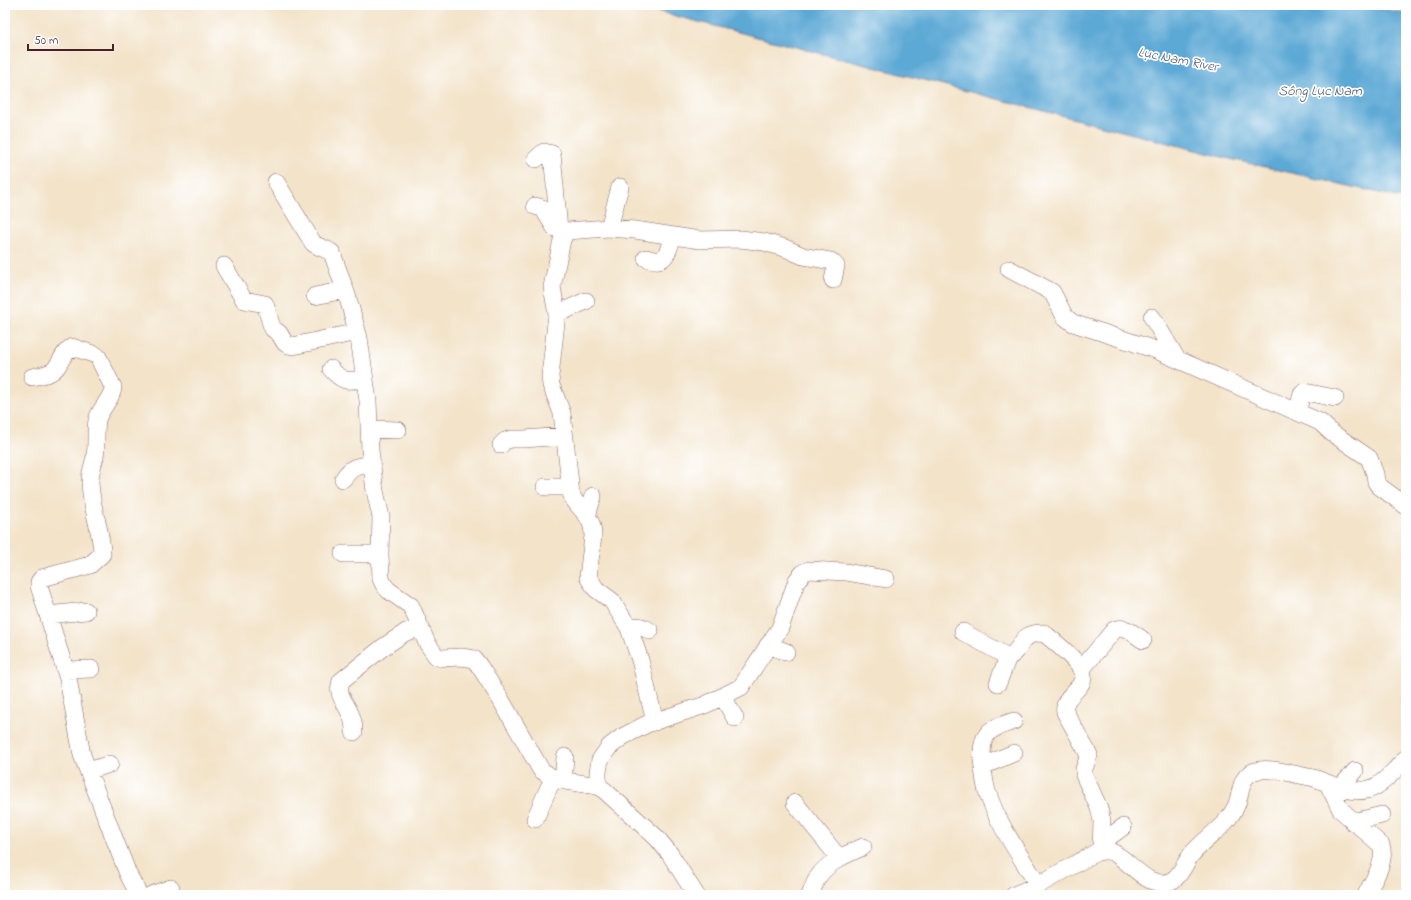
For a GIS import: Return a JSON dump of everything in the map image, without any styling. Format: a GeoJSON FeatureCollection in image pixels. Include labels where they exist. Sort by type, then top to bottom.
{"type":"FeatureCollection","features":[{"type":"Feature","properties":{"kind":"street"},"geometry":{"type":"LineString","coordinates":[[536,159],[544,152],[552,154],[562,230],[562,240],[552,288],[558,314],[550,376],[562,413],[570,492],[572,499],[587,516],[594,536],[588,577],[596,589],[612,601],[629,628],[640,660],[656,722]]}},
{"type":"Feature","properties":{"kind":"street"},"geometry":{"type":"LineString","coordinates":[[276,182],[313,243],[327,249],[332,253],[346,292],[357,332],[368,401],[370,450],[375,491],[381,517],[381,579],[388,590],[411,606],[427,643],[436,656],[441,658],[461,657],[474,659],[501,700],[541,770],[558,779],[598,786],[604,790],[656,838],[670,854],[696,895]]}},
{"type":"Feature","properties":{"kind":"street"},"geometry":{"type":"LineString","coordinates":[[609,228],[620,188]]}},
{"type":"Feature","properties":{"kind":"street"},"geometry":{"type":"LineString","coordinates":[[535,206],[542,208],[554,226],[562,230],[609,228],[635,230],[700,240],[741,239],[764,242],[785,248],[803,256],[831,261],[836,266],[833,280]]}},
{"type":"Feature","properties":{"kind":"street"},"geometry":{"type":"LineString","coordinates":[[646,258],[659,261],[662,259],[666,254],[673,236]]}},
{"type":"Feature","properties":{"kind":"street"},"geometry":{"type":"LineString","coordinates":[[224,266],[244,300],[265,304],[273,329],[279,332],[285,343],[288,345],[293,346],[357,332]]}},
{"type":"Feature","properties":{"kind":"street"},"geometry":{"type":"LineString","coordinates":[[1008,269],[1052,292],[1065,317],[1073,322],[1156,350],[1320,422],[1332,433],[1369,458],[1375,474],[1376,482],[1379,486],[1406,506]]}},
{"type":"Feature","properties":{"kind":"street"},"geometry":{"type":"LineString","coordinates":[[315,296],[346,292],[352,289],[350,272]]}},
{"type":"Feature","properties":{"kind":"street"},"geometry":{"type":"LineString","coordinates":[[558,314],[586,301]]}},
{"type":"Feature","properties":{"kind":"street"},"geometry":{"type":"LineString","coordinates":[[1152,317],[1177,359]]}},
{"type":"Feature","properties":{"kind":"street"},"geometry":{"type":"LineString","coordinates":[[32,377],[53,371],[65,352],[72,347],[96,355],[113,387],[113,391],[98,420],[95,456],[90,481],[93,511],[102,546],[102,554],[90,565],[42,578],[39,582],[39,586],[66,670],[82,755],[128,874],[138,895]]}},
{"type":"Feature","properties":{"kind":"street"},"geometry":{"type":"LineString","coordinates":[[331,369],[339,378],[345,381],[365,379]]}},
{"type":"Feature","properties":{"kind":"street"},"geometry":{"type":"LineString","coordinates":[[1297,412],[1302,394],[1305,392],[1335,398]]}},
{"type":"Feature","properties":{"kind":"street"},"geometry":{"type":"LineString","coordinates":[[370,429],[398,430]]}},
{"type":"Feature","properties":{"kind":"street"},"geometry":{"type":"LineString","coordinates":[[501,444],[511,439],[565,436]]}},
{"type":"Feature","properties":{"kind":"street"},"geometry":{"type":"LineString","coordinates":[[343,479],[354,467],[372,465]]}},
{"type":"Feature","properties":{"kind":"street"},"geometry":{"type":"LineString","coordinates":[[545,487],[570,487]]}},
{"type":"Feature","properties":{"kind":"street"},"geometry":{"type":"LineString","coordinates":[[587,516],[593,496]]}},
{"type":"Feature","properties":{"kind":"street"},"geometry":{"type":"LineString","coordinates":[[343,554],[380,554]]}},
{"type":"Feature","properties":{"kind":"street"},"geometry":{"type":"LineString","coordinates":[[598,786],[600,760],[609,747],[622,738],[638,728],[691,711],[723,697],[741,687],[783,624],[797,580],[804,572],[809,570],[846,572],[886,579]]}},
{"type":"Feature","properties":{"kind":"street"},"geometry":{"type":"LineString","coordinates":[[48,615],[86,611]]}},
{"type":"Feature","properties":{"kind":"street"},"geometry":{"type":"LineString","coordinates":[[629,628],[640,626],[650,631]]}},
{"type":"Feature","properties":{"kind":"street"},"geometry":{"type":"LineString","coordinates":[[354,732],[353,719],[339,692],[341,681],[382,648],[406,632],[421,628]]}},
{"type":"Feature","properties":{"kind":"street"},"geometry":{"type":"LineString","coordinates":[[1082,670],[1114,630],[1124,628],[1142,640]]}},
{"type":"Feature","properties":{"kind":"street"},"geometry":{"type":"LineString","coordinates":[[963,632],[1008,657]]}},
{"type":"Feature","properties":{"kind":"street"},"geometry":{"type":"LineString","coordinates":[[998,683],[1008,657],[1014,653],[1023,640],[1031,634],[1044,633],[1064,650],[1082,670],[1083,677],[1081,682],[1066,701],[1064,706],[1065,712],[1089,755],[1084,769],[1084,775],[1102,820],[1101,847]]}},
{"type":"Feature","properties":{"kind":"street"},"geometry":{"type":"LineString","coordinates":[[768,645],[786,652]]}},
{"type":"Feature","properties":{"kind":"street"},"geometry":{"type":"LineString","coordinates":[[66,670],[91,669]]}},
{"type":"Feature","properties":{"kind":"street"},"geometry":{"type":"LineString","coordinates":[[723,697],[734,718]]}},
{"type":"Feature","properties":{"kind":"street"},"geometry":{"type":"LineString","coordinates":[[1014,721],[989,732],[984,739],[982,753],[983,766],[986,790],[1003,826],[1030,892],[1097,852],[1122,826]]}},
{"type":"Feature","properties":{"kind":"street"},"geometry":{"type":"LineString","coordinates":[[983,766],[1014,753]]}},
{"type":"Feature","properties":{"kind":"street"},"geometry":{"type":"LineString","coordinates":[[535,819],[558,779],[565,757]]}},
{"type":"Feature","properties":{"kind":"street"},"geometry":{"type":"LineString","coordinates":[[88,771],[110,764]]}},
{"type":"Feature","properties":{"kind":"street"},"geometry":{"type":"LineString","coordinates":[[1101,847],[1111,852],[1144,877],[1153,881],[1171,882],[1176,878],[1192,854],[1227,820],[1236,805],[1243,780],[1247,775],[1254,771],[1272,770],[1315,779],[1334,786],[1360,790],[1374,788],[1404,766]]}},
{"type":"Feature","properties":{"kind":"street"},"geometry":{"type":"LineString","coordinates":[[1334,786],[1355,771]]}},
{"type":"Feature","properties":{"kind":"street"},"geometry":{"type":"LineString","coordinates":[[1334,786],[1341,810],[1381,845],[1383,851],[1384,856],[1382,862],[1366,895]]}},
{"type":"Feature","properties":{"kind":"street"},"geometry":{"type":"LineString","coordinates":[[795,803],[839,858]]}},
{"type":"Feature","properties":{"kind":"street"},"geometry":{"type":"LineString","coordinates":[[1353,822],[1382,815]]}},
{"type":"Feature","properties":{"kind":"street"},"geometry":{"type":"LineString","coordinates":[[810,895],[819,876],[839,858],[863,847]]}},
{"type":"Feature","properties":{"kind":"street"},"geometry":{"type":"LineString","coordinates":[[151,895],[171,888]]}},
{"type":"Feature","properties":{"kind":"water","name":"Sông Lục Nam"},"geometry":{"type":"Polygon","coordinates":[[[633,5],[1356,5],[1406,13],[1406,199],[1230,159],[633,5]]]}},
{"type":"Feature","properties":{"kind":"water label","name":"Lục Nam River"},"geometry":{"type":"Point","coordinates":[1178,60]}}]}
